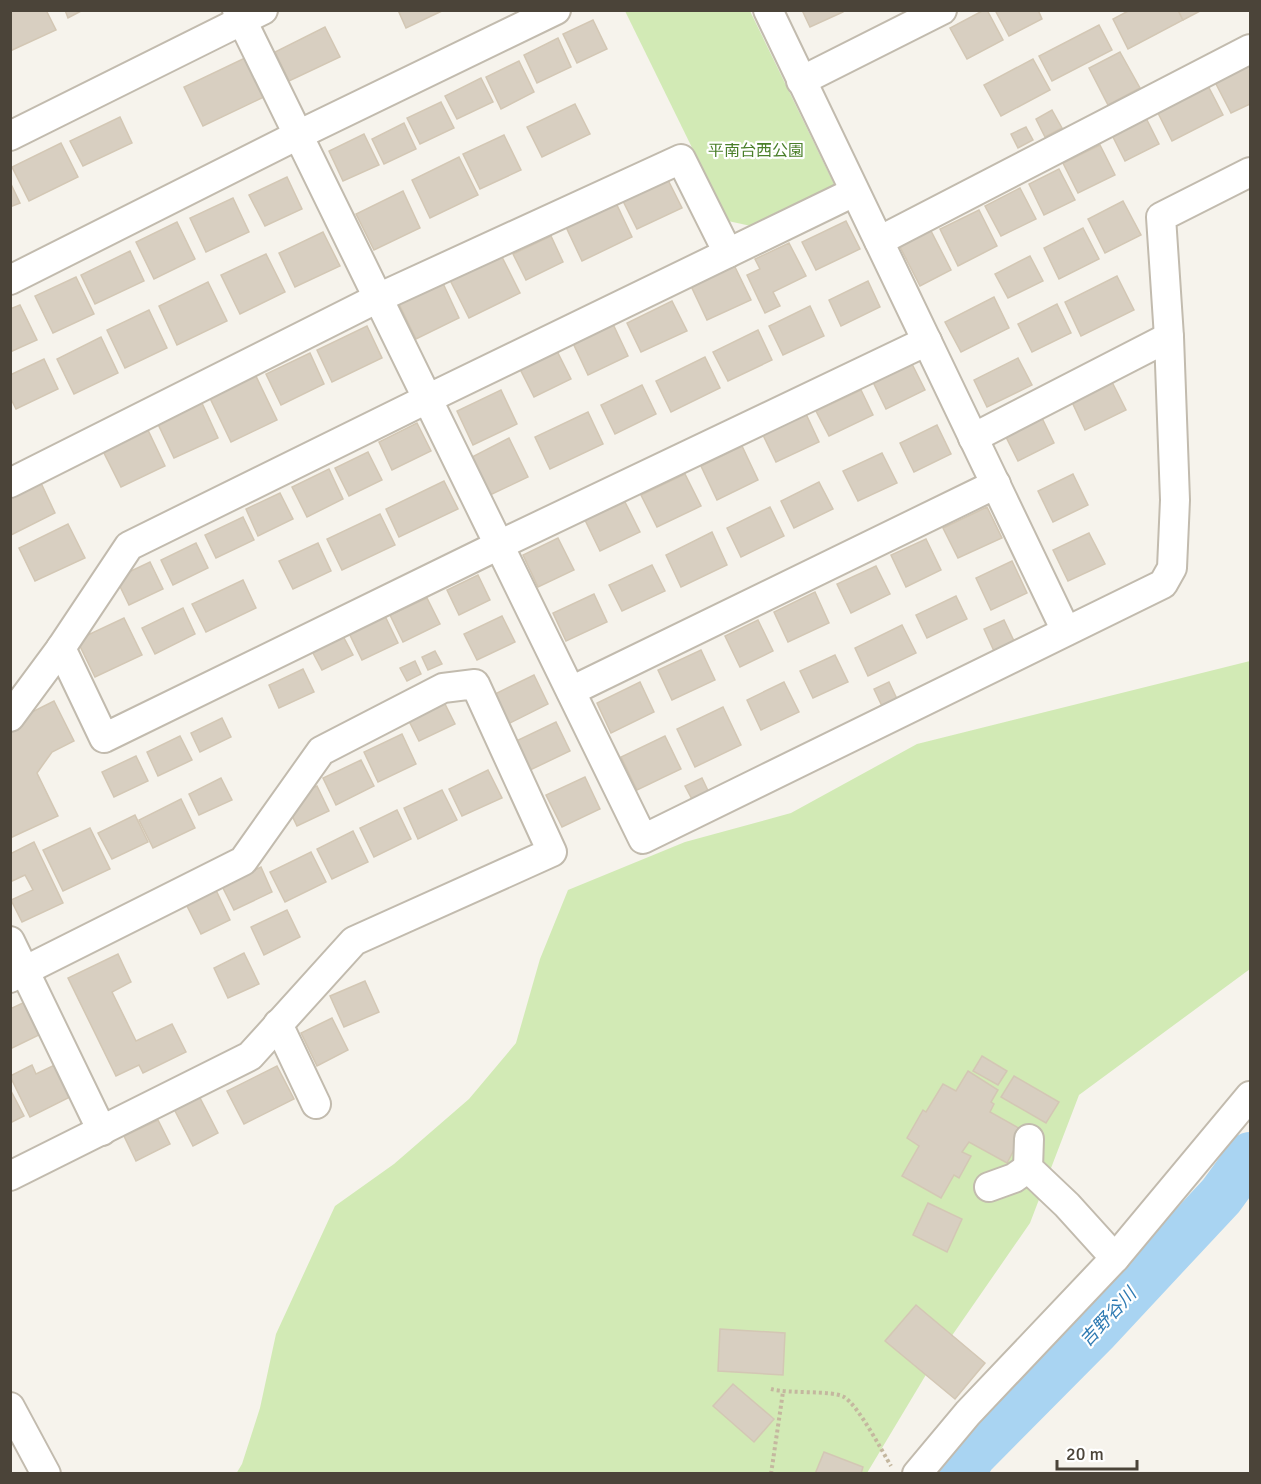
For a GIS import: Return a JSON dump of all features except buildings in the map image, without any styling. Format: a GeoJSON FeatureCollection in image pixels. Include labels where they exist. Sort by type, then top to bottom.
{"type":"FeatureCollection","features":[{"type":"Feature","properties":{"kind":"street"},"geometry":{"type":"LineString","coordinates":[[10,280],[298,135],[556,10]]}},
{"type":"Feature","properties":{"kind":"street"},"geometry":{"type":"LineString","coordinates":[[768,10],[1066,631]]}},
{"type":"Feature","properties":{"kind":"street"},"geometry":{"type":"LineString","coordinates":[[801,81],[942,10]]}},
{"type":"Feature","properties":{"kind":"street"},"geometry":{"type":"LineString","coordinates":[[10,136],[248,14],[298,135],[643,839],[1163,585],[1172,568],[1175,500],[1161,217],[1251,172]]}},
{"type":"Feature","properties":{"kind":"street"},"geometry":{"type":"LineString","coordinates":[[879,241],[1251,49]]}},
{"type":"Feature","properties":{"kind":"street"},"geometry":{"type":"LineString","coordinates":[[10,483],[378,298],[681,159],[728,253]]}},
{"type":"Feature","properties":{"kind":"street"},"geometry":{"type":"LineString","coordinates":[[10,717],[61,648],[129,546],[855,192]]}},
{"type":"Feature","properties":{"kind":"street"},"geometry":{"type":"LineString","coordinates":[[973,438],[1168,338]]}},
{"type":"Feature","properties":{"kind":"street"},"geometry":{"type":"LineString","coordinates":[[61,648],[104,738],[499,545],[927,341]]}},
{"type":"Feature","properties":{"kind":"street"},"geometry":{"type":"LineString","coordinates":[[571,691],[996,484]]}},
{"type":"Feature","properties":{"kind":"street"},"geometry":{"type":"LineString","coordinates":[[10,1176],[250,1056],[354,941],[552,852],[475,684],[443,688],[321,751],[243,861],[18,974]]}},
{"type":"Feature","properties":{"kind":"street"},"geometry":{"type":"LineString","coordinates":[[10,941],[18,974],[102,1131]]}},
{"type":"Feature","properties":{"kind":"street"},"geometry":{"type":"LineString","coordinates":[[278,1024],[316,1104]]}},
{"type":"Feature","properties":{"kind":"street"},"geometry":{"type":"LineString","coordinates":[[906,1473],[968,1413],[1115,1258],[1251,1096]]}},
{"type":"Feature","properties":{"kind":"street"},"geometry":{"type":"LineString","coordinates":[[1029,1139],[1029,1168],[1115,1258]]}},
{"type":"Feature","properties":{"kind":"street"},"geometry":{"type":"LineString","coordinates":[[988,1187],[1014,1178],[1029,1168]]}},
{"type":"Feature","properties":{"kind":"street"},"geometry":{"type":"LineString","coordinates":[[10,1407],[46,1473]]}},
{"type":"Feature","properties":{"kind":"path"},"geometry":{"type":"LineString","coordinates":[[771,1389],[844,1397],[906,1473]]}},
{"type":"Feature","properties":{"kind":"path"},"geometry":{"type":"LineString","coordinates":[[771,1473],[783,1392]]}},
{"type":"Feature","properties":{"kind":"green space","name":"平南台西公園"},"geometry":{"type":"Polygon","coordinates":[[[625,11],[750,11],[835,186],[751,226],[728,221],[625,11]]]}},
{"type":"Feature","properties":{"kind":"green space"},"geometry":{"type":"Polygon","coordinates":[[[1250,661],[1250,969],[1079,1095],[1030,1223],[933,1363],[867,1473],[236,1474],[242,1464],[260,1408],[276,1334],[335,1206],[394,1164],[469,1099],[516,1043],[540,959],[568,890],[685,842],[791,813],[917,744],[1250,661]]]}},
{"type":"Feature","properties":{"kind":"waterway","name":"吉野谷川"},"geometry":{"type":"LineString","coordinates":[[960,1474],[973,1454],[1095,1331],[1221,1196],[1250,1156]]}}]}
